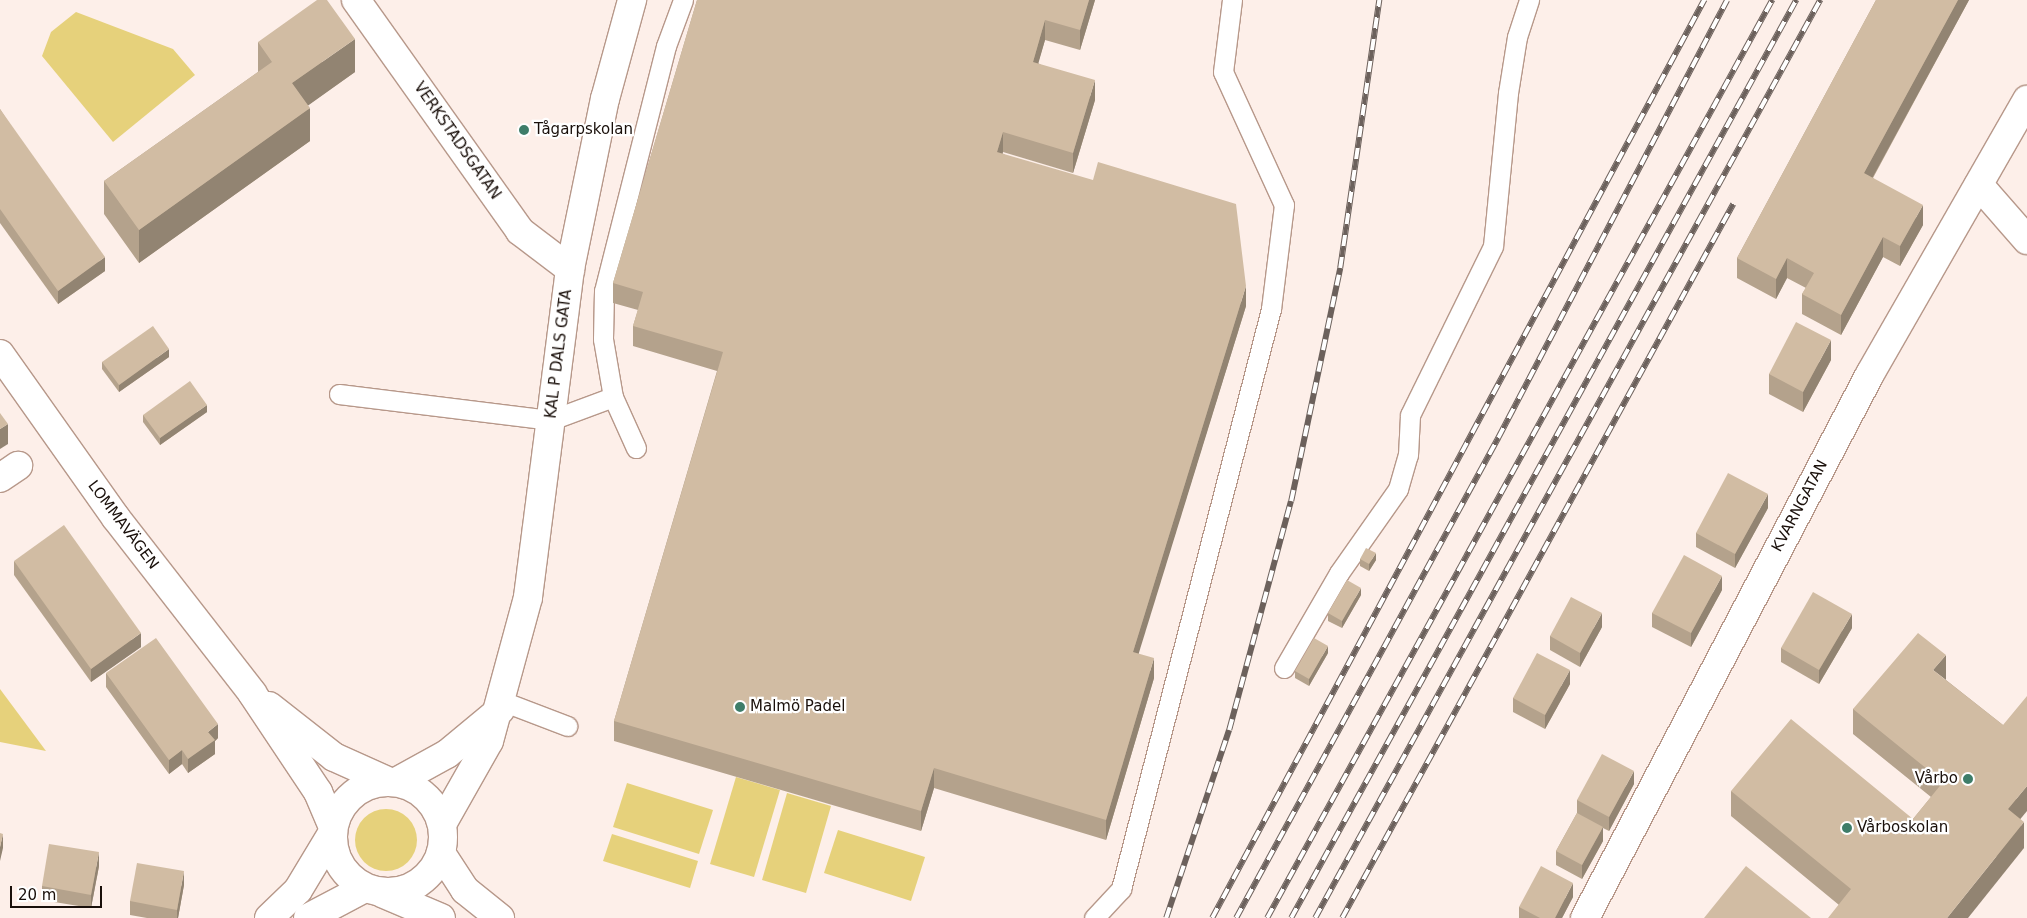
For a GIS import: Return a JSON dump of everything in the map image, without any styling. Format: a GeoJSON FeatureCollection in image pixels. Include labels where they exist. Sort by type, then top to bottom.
{"type":"FeatureCollection","features":[{"type":"Feature","properties":{"kind":"street","name":"VERKSTADSGATAN"},"geometry":{"type":"LineString","coordinates":[[356,0],[520,231],[570,269]]}},
{"type":"Feature","properties":{"kind":"street","name":"KAL P DALS GATA"},"geometry":{"type":"LineString","coordinates":[[442,824],[489,741],[501,706],[528,596],[570,269],[606,99],[632,0]]}},
{"type":"Feature","properties":{"kind":"street","name":"KVARNGATAN"},"geometry":{"type":"LineString","coordinates":[[1585,918],[1870,374],[2027,100]]}},
{"type":"Feature","properties":{"kind":"street"},"geometry":{"type":"LineString","coordinates":[[1979,185],[2027,240]]}},
{"type":"Feature","properties":{"kind":"street","name":"LOMMAVÄGEN"},"geometry":{"type":"LineString","coordinates":[[0,354],[116,518],[252,693],[318,792],[333,830],[342,868],[373,890],[442,918]]}},
{"type":"Feature","properties":{"kind":"street","name":"LOMMAVÄGEN"},"geometry":{"type":"LineString","coordinates":[[252,693],[334,756],[423,794],[442,824]]}},
{"type":"Feature","properties":{"kind":"street"},"geometry":{"type":"LineString","coordinates":[[268,918],[298,890],[333,830],[339,811],[356,792],[393,782],[447,754],[501,706]]}},
{"type":"Feature","properties":{"kind":"street"},"geometry":{"type":"LineString","coordinates":[[308,918],[373,890],[400,892],[418,884],[441,853],[442,824]]}},
{"type":"Feature","properties":{"kind":"street"},"geometry":{"type":"LineString","coordinates":[[441,853],[465,890],[500,918]]}},
{"type":"Feature","properties":{"kind":"lane"},"geometry":{"type":"LineString","coordinates":[[636,448],[613,397],[603,339],[604,291],[666,46],[683,0]]}},
{"type":"Feature","properties":{"kind":"lane"},"geometry":{"type":"LineString","coordinates":[[1094,918],[1121,889],[1271,309],[1284,205],[1223,72],[1232,0]]}},
{"type":"Feature","properties":{"kind":"lane"},"geometry":{"type":"LineString","coordinates":[[1284,668],[1339,573],[1398,489],[1408,455],[1410,415],[1493,246],[1508,93],[1516,37],[1529,0]]}},
{"type":"Feature","properties":{"kind":"lane"},"geometry":{"type":"LineString","coordinates":[[338,394],[551,420],[613,397]]}},
{"type":"Feature","properties":{"kind":"lane"},"geometry":{"type":"LineString","coordinates":[[501,706],[567,726]]}},
{"type":"Feature","properties":{"kind":"shaded area"},"geometry":{"type":"Polygon","coordinates":[[[76,12],[173,49],[195,75],[113,142],[42,56],[51,32],[76,12]]]}},
{"type":"Feature","properties":{"kind":"shaded area"},"geometry":{"type":"Polygon","coordinates":[[[0,689],[46,751],[0,742],[0,689]]]}},
{"type":"Feature","properties":{"kind":"shaded area"},"geometry":{"type":"Polygon","coordinates":[[[736,777],[780,790],[754,877],[710,864],[736,777]]]}},
{"type":"Feature","properties":{"kind":"shaded area"},"geometry":{"type":"Polygon","coordinates":[[[627,783],[713,810],[699,854],[613,827],[627,783]]]}},
{"type":"Feature","properties":{"kind":"shaded area"},"geometry":{"type":"Polygon","coordinates":[[[787,793],[831,806],[806,893],[762,880],[787,793]]]}},
{"type":"Feature","properties":{"kind":"shaded area"},"geometry":{"type":"Polygon","coordinates":[[[386,809],[398,811],[408,818],[415,828],[417,840],[415,852],[408,862],[398,869],[386,871],[374,869],[364,862],[357,852],[355,840],[357,828],[364,818],[374,811],[386,809]]]}},
{"type":"Feature","properties":{"kind":"shaded area"},"geometry":{"type":"Polygon","coordinates":[[[838,830],[925,857],[911,901],[824,873],[838,830]]]}},
{"type":"Feature","properties":{"kind":"shaded area"},"geometry":{"type":"Polygon","coordinates":[[[612,834],[698,861],[690,888],[603,861],[612,834]]]}},
{"type":"Feature","properties":{"kind":"building"},"geometry":{"type":"Polygon","coordinates":[[[317,0],[327,0],[355,39],[292,83],[310,108],[139,230],[104,181],[272,62],[258,42],[317,0]]]}},
{"type":"Feature","properties":{"kind":"building"},"geometry":{"type":"Polygon","coordinates":[[[697,0],[1089,0],[1080,30],[1045,20],[1033,62],[1095,80],[1073,153],[1003,132],[997,152],[1093,180],[1098,162],[1236,204],[1246,286],[1133,652],[1154,658],[1106,820],[934,768],[921,811],[614,721],[723,352],[633,326],[643,292],[613,283],[697,0]]]}},
{"type":"Feature","properties":{"kind":"building"},"geometry":{"type":"Polygon","coordinates":[[[1876,0],[1958,0],[1864,173],[1923,205],[1900,246],[1883,237],[1841,315],[1802,294],[1814,273],[1787,258],[1776,279],[1737,258],[1876,0]]]}},
{"type":"Feature","properties":{"kind":"building"},"geometry":{"type":"Polygon","coordinates":[[[0,109],[105,257],[58,291],[0,209],[0,109]]]}},
{"type":"Feature","properties":{"kind":"building"},"geometry":{"type":"Polygon","coordinates":[[[1796,322],[1831,340],[1803,392],[1769,374],[1796,322]]]}},
{"type":"Feature","properties":{"kind":"building"},"geometry":{"type":"Polygon","coordinates":[[[153,326],[169,349],[119,385],[102,362],[153,326]]]}},
{"type":"Feature","properties":{"kind":"building"},"geometry":{"type":"Polygon","coordinates":[[[190,381],[207,405],[160,438],[143,415],[190,381]]]}},
{"type":"Feature","properties":{"kind":"building"},"geometry":{"type":"Polygon","coordinates":[[[0,413],[8,424],[0,429],[0,413]]]}},
{"type":"Feature","properties":{"kind":"building"},"geometry":{"type":"Polygon","coordinates":[[[1728,473],[1768,494],[1735,554],[1696,533],[1728,473]]]}},
{"type":"Feature","properties":{"kind":"building"},"geometry":{"type":"Polygon","coordinates":[[[64,525],[141,633],[91,669],[14,561],[64,525]]]}},
{"type":"Feature","properties":{"kind":"building"},"geometry":{"type":"Polygon","coordinates":[[[1366,548],[1376,553],[1369,564],[1360,559],[1366,548]]]}},
{"type":"Feature","properties":{"kind":"building"},"geometry":{"type":"Polygon","coordinates":[[[1684,555],[1722,576],[1691,633],[1652,613],[1684,555]]]}},
{"type":"Feature","properties":{"kind":"building"},"geometry":{"type":"Polygon","coordinates":[[[1347,580],[1361,588],[1342,621],[1328,613],[1347,580]]]}},
{"type":"Feature","properties":{"kind":"building"},"geometry":{"type":"Polygon","coordinates":[[[1813,592],[1852,614],[1819,670],[1781,648],[1813,592]]]}},
{"type":"Feature","properties":{"kind":"building"},"geometry":{"type":"Polygon","coordinates":[[[1571,597],[1602,613],[1580,653],[1550,636],[1571,597]]]}},
{"type":"Feature","properties":{"kind":"building","name":"Vårbo"},"geometry":{"type":"Polygon","coordinates":[[[1918,633],[1946,655],[1933,670],[2003,725],[2027,696],[2027,786],[2008,809],[2024,822],[1947,918],[1828,918],[1851,889],[1731,791],[1791,719],[1913,819],[1943,782],[1853,709],[1918,633]]]}},
{"type":"Feature","properties":{"kind":"building"},"geometry":{"type":"Polygon","coordinates":[[[156,638],[218,724],[208,732],[215,740],[188,759],[182,750],[169,760],[106,673],[156,638]]]}},
{"type":"Feature","properties":{"kind":"building"},"geometry":{"type":"Polygon","coordinates":[[[1314,638],[1328,646],[1309,679],[1295,671],[1314,638]]]}},
{"type":"Feature","properties":{"kind":"building"},"geometry":{"type":"Polygon","coordinates":[[[1537,653],[1570,670],[1545,715],[1513,698],[1537,653]]]}},
{"type":"Feature","properties":{"kind":"building"},"geometry":{"type":"Polygon","coordinates":[[[1602,754],[1634,771],[1609,817],[1577,800],[1602,754]]]}},
{"type":"Feature","properties":{"kind":"building"},"geometry":{"type":"Polygon","coordinates":[[[1577,813],[1603,827],[1582,865],[1556,851],[1577,813]]]}},
{"type":"Feature","properties":{"kind":"building"},"geometry":{"type":"Polygon","coordinates":[[[0,833],[3,834],[0,847],[0,833]]]}},
{"type":"Feature","properties":{"kind":"building"},"geometry":{"type":"Polygon","coordinates":[[[49,844],[99,852],[91,895],[42,886],[49,844]]]}},
{"type":"Feature","properties":{"kind":"building"},"geometry":{"type":"Polygon","coordinates":[[[137,863],[184,871],[177,910],[130,901],[137,863]]]}},
{"type":"Feature","properties":{"kind":"building"},"geometry":{"type":"Polygon","coordinates":[[[1541,866],[1573,883],[1555,918],[1540,918],[1519,907],[1541,866]]]}},
{"type":"Feature","properties":{"kind":"building"},"geometry":{"type":"Polygon","coordinates":[[[1746,866],[1811,918],[1704,918],[1746,866]]]}},
{"type":"Feature","properties":{"kind":"railway"},"geometry":{"type":"LineString","coordinates":[[1166,918],[1229,730],[1291,501],[1340,268],[1379,0]]}},
{"type":"Feature","properties":{"kind":"railway"},"geometry":{"type":"LineString","coordinates":[[1212,918],[1704,0]]}},
{"type":"Feature","properties":{"kind":"railway"},"geometry":{"type":"LineString","coordinates":[[1236,918],[1498,438],[1727,0]]}},
{"type":"Feature","properties":{"kind":"railway"},"geometry":{"type":"LineString","coordinates":[[1267,918],[1772,0]]}},
{"type":"Feature","properties":{"kind":"railway"},"geometry":{"type":"LineString","coordinates":[[1291,918],[1796,0]]}},
{"type":"Feature","properties":{"kind":"railway"},"geometry":{"type":"LineString","coordinates":[[1315,918],[1820,0]]}},
{"type":"Feature","properties":{"kind":"railway"},"geometry":{"type":"LineString","coordinates":[[1342,918],[1733,204]]}},
{"type":"Feature","properties":{"kind":"place","name":"Tågarpskolan"},"geometry":{"type":"Point","coordinates":[524,130]}},
{"type":"Feature","properties":{"kind":"place","name":"Malmö Padel"},"geometry":{"type":"Point","coordinates":[740,707]}},
{"type":"Feature","properties":{"kind":"place","name":"Vårbo"},"geometry":{"type":"Point","coordinates":[1968,779]}},
{"type":"Feature","properties":{"kind":"place","name":"Vårboskolan"},"geometry":{"type":"Point","coordinates":[1847,828]}}]}
